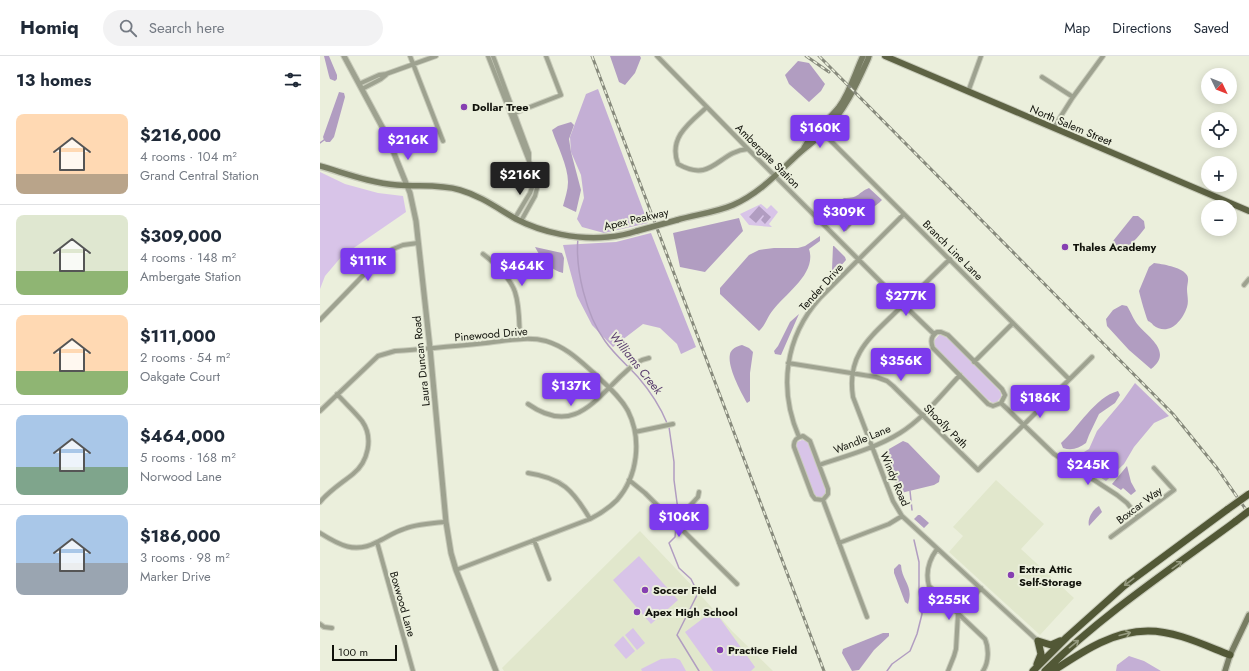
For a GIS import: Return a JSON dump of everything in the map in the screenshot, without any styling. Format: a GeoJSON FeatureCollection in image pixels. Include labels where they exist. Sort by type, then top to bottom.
{"type":"FeatureCollection","features":[{"type":"Feature","properties":{"kind":"highway"},"geometry":{"type":"LineString","coordinates":[[1033,671],[1067,636],[1124,586],[1249,494]]}},
{"type":"Feature","properties":{"kind":"highway"},"geometry":{"type":"LineString","coordinates":[[1045,671],[1068,648],[1127,601],[1249,511]]}},
{"type":"Feature","properties":{"kind":"highway"},"geometry":{"type":"LineString","coordinates":[[1053,671],[1082,652],[1103,641],[1133,632],[1149,631],[1166,633],[1197,642],[1230,655]]}},
{"type":"Feature","properties":{"kind":"highway"},"geometry":{"type":"LineString","coordinates":[[1033,671],[1041,654],[1038,641],[1053,645],[1067,636]]}},
{"type":"Feature","properties":{"kind":"main road","name":"Apex Peakway"},"geometry":{"type":"LineString","coordinates":[[804,148],[808,140],[831,117],[840,105],[850,87],[863,56]]}},
{"type":"Feature","properties":{"kind":"main road","name":"Apex Peakway"},"geometry":{"type":"LineString","coordinates":[[320,166],[379,182],[439,186],[468,192],[490,202],[518,219],[549,232],[588,238],[613,237],[732,205],[757,192],[776,176],[804,148],[813,143],[824,133],[842,111],[854,91],[868,56]]}},
{"type":"Feature","properties":{"kind":"main road","name":"North Salem Street"},"geometry":{"type":"LineString","coordinates":[[885,56],[1249,211]]}},
{"type":"Feature","properties":{"kind":"main road"},"geometry":{"type":"LineString","coordinates":[[1225,671],[1230,655],[1249,615]]}},
{"type":"Feature","properties":{"kind":"street","name":"Laura Duncan Road"},"geometry":{"type":"LineString","coordinates":[[344,56],[387,136],[408,185],[415,212],[430,348],[446,522],[451,553],[456,570],[496,671]]}},
{"type":"Feature","properties":{"kind":"street"},"geometry":{"type":"LineString","coordinates":[[410,56],[443,141]]}},
{"type":"Feature","properties":{"kind":"street"},"geometry":{"type":"LineString","coordinates":[[360,86],[381,79],[386,74],[436,56]]}},
{"type":"Feature","properties":{"kind":"street"},"geometry":{"type":"LineString","coordinates":[[488,56],[512,114]]}},
{"type":"Feature","properties":{"kind":"street"},"geometry":{"type":"LineString","coordinates":[[493,56],[526,155],[535,180],[538,184],[537,192],[533,201],[518,219]]}},
{"type":"Feature","properties":{"kind":"street"},"geometry":{"type":"LineString","coordinates":[[512,114],[561,95],[546,56]]}},
{"type":"Feature","properties":{"kind":"street","name":"Ambergate Station"},"geometry":{"type":"LineString","coordinates":[[657,56],[900,301]]}},
{"type":"Feature","properties":{"kind":"street"},"geometry":{"type":"LineString","coordinates":[[968,92],[981,56]]}},
{"type":"Feature","properties":{"kind":"street"},"geometry":{"type":"LineString","coordinates":[[1054,127],[1073,97],[1103,56]]}},
{"type":"Feature","properties":{"kind":"street"},"geometry":{"type":"LineString","coordinates":[[1042,77],[1073,97]]}},
{"type":"Feature","properties":{"kind":"street"},"geometry":{"type":"LineString","coordinates":[[707,107],[678,137],[674,152],[678,164],[691,171],[702,170],[713,166],[738,150],[748,149]]}},
{"type":"Feature","properties":{"kind":"street","name":"Branch Line Lane"},"geometry":{"type":"LineString","coordinates":[[824,133],[1069,379]]}},
{"type":"Feature","properties":{"kind":"street","name":"Tender Drive"},"geometry":{"type":"LineString","coordinates":[[799,437],[792,418],[787,392],[788,363],[796,334],[809,311],[820,298],[904,214]]}},
{"type":"Feature","properties":{"kind":"street"},"geometry":{"type":"LineString","coordinates":[[320,320],[380,258],[393,249],[403,245],[418,243]]}},
{"type":"Feature","properties":{"kind":"street"},"geometry":{"type":"LineString","coordinates":[[482,254],[490,260],[513,287],[516,297],[520,339]]}},
{"type":"Feature","properties":{"kind":"street"},"geometry":{"type":"LineString","coordinates":[[934,334],[907,308],[900,308],[899,305],[900,301],[907,301],[950,259]]}},
{"type":"Feature","properties":{"kind":"street"},"geometry":{"type":"LineString","coordinates":[[1244,285],[1249,279]]}},
{"type":"Feature","properties":{"kind":"street"},"geometry":{"type":"LineString","coordinates":[[907,301],[907,308]]}},
{"type":"Feature","properties":{"kind":"street","name":"Windy Road"},"geometry":{"type":"LineString","coordinates":[[900,308],[864,345],[856,359],[851,385],[853,397],[893,501],[902,516],[1038,641]]}},
{"type":"Feature","properties":{"kind":"street"},"geometry":{"type":"LineString","coordinates":[[974,362],[1013,323]]}},
{"type":"Feature","properties":{"kind":"street"},"geometry":{"type":"LineString","coordinates":[[941,332],[948,335],[974,362],[1002,389],[1005,395],[1001,403],[993,406],[988,404],[933,348],[931,338],[934,334],[941,332]]}},
{"type":"Feature","properties":{"kind":"street","name":"Pinewood Drive"},"geometry":{"type":"LineString","coordinates":[[320,411],[378,356],[395,351],[520,339],[545,341],[574,354],[610,387],[627,410],[635,432],[636,457],[629,480],[621,494],[601,513],[590,519],[456,570]]}},
{"type":"Feature","properties":{"kind":"street"},"geometry":{"type":"LineString","coordinates":[[1023,425],[1092,357]]}},
{"type":"Feature","properties":{"kind":"street"},"geometry":{"type":"LineString","coordinates":[[528,404],[537,411],[550,416],[568,416],[583,411],[640,360],[649,358]]}},
{"type":"Feature","properties":{"kind":"street","name":"Shoofly Path"},"geometry":{"type":"LineString","coordinates":[[788,363],[876,377],[887,381],[978,470],[1023,425]]}},
{"type":"Feature","properties":{"kind":"street","name":"Wandle Lane"},"geometry":{"type":"LineString","coordinates":[[819,465],[872,446],[899,434],[922,414],[960,375]]}},
{"type":"Feature","properties":{"kind":"street"},"geometry":{"type":"LineString","coordinates":[[320,502],[326,495],[358,469],[363,463],[368,449],[369,438],[366,428],[362,421],[337,394]]}},
{"type":"Feature","properties":{"kind":"street"},"geometry":{"type":"LineString","coordinates":[[1001,403],[1054,454],[1122,499],[1138,517]]}},
{"type":"Feature","properties":{"kind":"street"},"geometry":{"type":"LineString","coordinates":[[635,432],[673,424]]}},
{"type":"Feature","properties":{"kind":"street","name":"Tender Drive"},"geometry":{"type":"LineString","coordinates":[[799,437],[806,437],[810,441],[828,489],[828,494],[823,500]]}},
{"type":"Feature","properties":{"kind":"street","name":"Tender Drive"},"geometry":{"type":"LineString","coordinates":[[799,437],[796,440],[794,447],[803,472],[812,495],[815,499],[823,500]]}},
{"type":"Feature","properties":{"kind":"street","name":"Boxcar Way"},"geometry":{"type":"LineString","coordinates":[[1111,537],[1174,490],[1154,468]]}},
{"type":"Feature","properties":{"kind":"street"},"geometry":{"type":"LineString","coordinates":[[528,473],[548,477],[569,490],[579,500],[590,519]]}},
{"type":"Feature","properties":{"kind":"street"},"geometry":{"type":"LineString","coordinates":[[629,480],[645,493],[737,584]]}},
{"type":"Feature","properties":{"kind":"street"},"geometry":{"type":"LineString","coordinates":[[675,522],[698,497],[699,492]]}},
{"type":"Feature","properties":{"kind":"street","name":"Tender Drive"},"geometry":{"type":"LineString","coordinates":[[823,500],[867,617]]}},
{"type":"Feature","properties":{"kind":"street"},"geometry":{"type":"LineString","coordinates":[[839,543],[889,524],[902,516]]}},
{"type":"Feature","properties":{"kind":"street"},"geometry":{"type":"LineString","coordinates":[[320,533],[337,544],[352,548],[367,547],[406,528],[446,522]]}},
{"type":"Feature","properties":{"kind":"street"},"geometry":{"type":"LineString","coordinates":[[534,540],[549,579]]}},
{"type":"Feature","properties":{"kind":"street","name":"Boxwood Lane"},"geometry":{"type":"LineString","coordinates":[[377,542],[413,671]]}},
{"type":"Feature","properties":{"kind":"street"},"geometry":{"type":"LineString","coordinates":[[937,549],[931,557],[927,577],[930,588],[985,639],[988,646],[987,665],[983,671]]}},
{"type":"Feature","properties":{"kind":"street"},"geometry":{"type":"LineString","coordinates":[[948,671],[956,649],[958,614],[981,588]]}},
{"type":"Feature","properties":{"kind":"street"},"geometry":{"type":"LineString","coordinates":[[320,624],[332,628]]}},
{"type":"Feature","properties":{"kind":"shaded area"},"geometry":{"type":"Polygon","coordinates":[[[324,56],[329,56],[337,75],[337,79],[335,81],[330,79],[324,56]]]}},
{"type":"Feature","properties":{"kind":"shaded area"},"geometry":{"type":"Polygon","coordinates":[[[610,56],[640,56],[641,58],[635,73],[625,85],[619,82],[610,56]]]}},
{"type":"Feature","properties":{"kind":"shaded area"},"geometry":{"type":"Polygon","coordinates":[[[798,61],[809,63],[825,84],[821,91],[809,102],[789,84],[785,75],[798,61]]]}},
{"type":"Feature","properties":{"kind":"shaded area"},"geometry":{"type":"Polygon","coordinates":[[[598,89],[648,223],[604,233],[582,227],[577,219],[584,198],[581,175],[571,152],[570,137],[586,94],[598,89]]]}},
{"type":"Feature","properties":{"kind":"shaded area"},"geometry":{"type":"Polygon","coordinates":[[[339,92],[344,93],[345,97],[334,137],[330,142],[326,142],[323,137],[339,92]]]}},
{"type":"Feature","properties":{"kind":"shaded area"},"geometry":{"type":"Polygon","coordinates":[[[571,122],[574,125],[569,139],[581,190],[576,212],[563,206],[568,188],[568,176],[552,130],[558,126],[571,122]]]}},
{"type":"Feature","properties":{"kind":"shaded area"},"geometry":{"type":"Polygon","coordinates":[[[320,172],[345,184],[378,193],[403,196],[406,212],[342,256],[325,276],[320,289],[320,172]]]}},
{"type":"Feature","properties":{"kind":"shaded area"},"geometry":{"type":"Polygon","coordinates":[[[869,188],[882,200],[862,214],[846,231],[844,231],[836,220],[837,213],[841,209],[841,200],[856,196],[869,188]]]}},
{"type":"Feature","properties":{"kind":"shaded area"},"geometry":{"type":"Polygon","coordinates":[[[761,204],[767,209],[771,205],[778,212],[769,224],[772,227],[749,225],[740,214],[761,204]]]}},
{"type":"Feature","properties":{"kind":"shaded area"},"geometry":{"type":"Polygon","coordinates":[[[759,206],[771,217],[765,224],[761,220],[764,216],[763,215],[756,223],[749,217],[759,206]]]}},
{"type":"Feature","properties":{"kind":"shaded area"},"geometry":{"type":"Polygon","coordinates":[[[1133,216],[1138,216],[1144,221],[1145,228],[1130,244],[1119,252],[1114,246],[1113,241],[1133,216]]]}},
{"type":"Feature","properties":{"kind":"shaded area"},"geometry":{"type":"Polygon","coordinates":[[[739,218],[743,231],[705,272],[680,267],[673,233],[739,218]]]}},
{"type":"Feature","properties":{"kind":"shaded area"},"geometry":{"type":"Polygon","coordinates":[[[651,233],[696,347],[681,354],[677,344],[660,328],[643,324],[613,347],[592,325],[577,296],[563,245],[616,242],[651,233]]]}},
{"type":"Feature","properties":{"kind":"shaded area"},"geometry":{"type":"Polygon","coordinates":[[[820,236],[820,241],[809,249],[809,266],[805,274],[773,310],[759,331],[720,294],[720,288],[749,255],[759,250],[774,248],[798,248],[805,246],[820,236]]]}},
{"type":"Feature","properties":{"kind":"shaded area"},"geometry":{"type":"Polygon","coordinates":[[[833,246],[845,257],[846,260],[830,278],[832,270],[833,246]]]}},
{"type":"Feature","properties":{"kind":"shaded area"},"geometry":{"type":"Polygon","coordinates":[[[535,247],[562,253],[564,258],[563,273],[546,263],[535,247]]]}},
{"type":"Feature","properties":{"kind":"shaded area"},"geometry":{"type":"Polygon","coordinates":[[[1154,263],[1180,269],[1188,277],[1188,302],[1185,313],[1174,326],[1169,329],[1159,328],[1148,321],[1139,291],[1149,267],[1154,263]]]}},
{"type":"Feature","properties":{"kind":"shaded area"},"geometry":{"type":"Polygon","coordinates":[[[1122,305],[1127,306],[1136,323],[1157,346],[1160,357],[1151,369],[1129,350],[1107,326],[1106,319],[1113,310],[1122,305]]]}},
{"type":"Feature","properties":{"kind":"shaded area"},"geometry":{"type":"Polygon","coordinates":[[[799,314],[781,355],[775,354],[774,351],[790,322],[799,314]]]}},
{"type":"Feature","properties":{"kind":"shaded area"},"geometry":{"type":"Polygon","coordinates":[[[940,334],[949,339],[998,389],[1001,393],[1001,397],[997,402],[993,403],[987,399],[936,348],[933,342],[940,334]]]}},
{"type":"Feature","properties":{"kind":"shaded area"},"geometry":{"type":"Polygon","coordinates":[[[742,345],[749,348],[753,352],[750,373],[750,401],[747,403],[732,372],[730,359],[730,354],[732,351],[736,347],[742,345]]]}},
{"type":"Feature","properties":{"kind":"shaded area"},"geometry":{"type":"Polygon","coordinates":[[[1135,383],[1169,416],[1154,423],[1134,447],[1124,464],[1106,481],[1072,459],[1089,449],[1097,431],[1135,383]]]}},
{"type":"Feature","properties":{"kind":"shaded area"},"geometry":{"type":"Polygon","coordinates":[[[1118,391],[1120,395],[1115,403],[1099,414],[1086,443],[1075,448],[1063,448],[1061,443],[1094,406],[1110,394],[1118,391]]]}},
{"type":"Feature","properties":{"kind":"shaded area"},"geometry":{"type":"Polygon","coordinates":[[[802,440],[807,441],[809,445],[823,482],[826,493],[822,497],[817,497],[813,494],[796,448],[797,442],[802,440]]]}},
{"type":"Feature","properties":{"kind":"shaded area"},"geometry":{"type":"Polygon","coordinates":[[[903,441],[908,443],[940,476],[939,482],[934,485],[901,493],[898,489],[886,454],[889,449],[903,441]]]}},
{"type":"Feature","properties":{"kind":"shaded area"},"geometry":{"type":"Polygon","coordinates":[[[1127,466],[1131,482],[1136,491],[1131,495],[1123,488],[1121,490],[1112,484],[1127,466]]]}},
{"type":"Feature","properties":{"kind":"shaded area","name":"Extra Attic Self-Storage"},"geometry":{"type":"Polygon","coordinates":[[[996,480],[1044,524],[1021,549],[1074,598],[1040,635],[949,552],[963,536],[953,527],[996,480]]]}},
{"type":"Feature","properties":{"kind":"shaded area"},"geometry":{"type":"Polygon","coordinates":[[[1099,506],[1102,512],[1089,526],[1091,514],[1099,506]]]}},
{"type":"Feature","properties":{"kind":"shaded area"},"geometry":{"type":"Polygon","coordinates":[[[918,515],[929,523],[924,528],[914,519],[918,515]]]}},
{"type":"Feature","properties":{"kind":"shaded area","name":"Apex High School"},"geometry":{"type":"Polygon","coordinates":[[[640,531],[698,592],[732,631],[773,671],[504,671],[502,668],[640,531]]]}},
{"type":"Feature","properties":{"kind":"shaded area","name":"Soccer Field"},"geometry":{"type":"Polygon","coordinates":[[[639,556],[678,600],[651,624],[613,580],[639,556]]]}},
{"type":"Feature","properties":{"kind":"shaded area"},"geometry":{"type":"Polygon","coordinates":[[[899,564],[901,565],[903,576],[910,592],[908,604],[905,602],[894,573],[894,569],[899,564]]]}},
{"type":"Feature","properties":{"kind":"shaded area","name":"Practice Field"},"geometry":{"type":"Polygon","coordinates":[[[714,610],[755,667],[751,671],[713,671],[685,632],[714,610]]]}},
{"type":"Feature","properties":{"kind":"shaded area"},"geometry":{"type":"Polygon","coordinates":[[[633,628],[645,643],[637,650],[625,635],[633,628]]]}},
{"type":"Feature","properties":{"kind":"shaded area"},"geometry":{"type":"Polygon","coordinates":[[[883,633],[889,633],[889,636],[874,650],[859,670],[852,671],[842,653],[843,649],[883,633]]]}},
{"type":"Feature","properties":{"kind":"shaded area"},"geometry":{"type":"Polygon","coordinates":[[[623,636],[635,651],[626,659],[614,645],[623,636]]]}},
{"type":"Feature","properties":{"kind":"shaded area"},"geometry":{"type":"Polygon","coordinates":[[[1129,656],[1144,661],[1161,671],[1116,671],[1117,665],[1129,656]]]}},
{"type":"Feature","properties":{"kind":"shaded area"},"geometry":{"type":"Polygon","coordinates":[[[675,658],[680,660],[686,671],[642,671],[641,669],[661,659],[675,658]]]}},
{"type":"Feature","properties":{"kind":"waterway"},"geometry":{"type":"LineString","coordinates":[[320,143],[324,140]]}},
{"type":"Feature","properties":{"kind":"waterway","name":"Williams Creek"},"geometry":{"type":"LineString","coordinates":[[578,238],[578,264],[580,277],[592,318],[598,330],[616,355],[638,377],[651,393],[667,423]]}},
{"type":"Feature","properties":{"kind":"waterway","name":"Williams Creek"},"geometry":{"type":"LineString","coordinates":[[669,427],[674,462],[674,480],[678,510],[677,518]]}},
{"type":"Feature","properties":{"kind":"waterway"},"geometry":{"type":"LineString","coordinates":[[910,491],[912,510]]}},
{"type":"Feature","properties":{"kind":"waterway","name":"Williams Creek"},"geometry":{"type":"LineString","coordinates":[[676,526],[675,537],[669,543],[679,568],[691,579],[698,593],[677,635],[699,671]]}},
{"type":"Feature","properties":{"kind":"waterway"},"geometry":{"type":"LineString","coordinates":[[887,671],[892,664],[910,651],[917,634],[922,614],[919,592],[919,562],[914,540]]}},
{"type":"Feature","properties":{"kind":"railway"},"geometry":{"type":"LineString","coordinates":[[592,56],[824,671]]}},
{"type":"Feature","properties":{"kind":"railway"},"geometry":{"type":"LineString","coordinates":[[806,56],[829,72]]}},
{"type":"Feature","properties":{"kind":"railway"},"geometry":{"type":"LineString","coordinates":[[819,56],[1173,414],[1217,468],[1249,514]]}},
{"type":"Feature","properties":{"kind":"place","name":"Dollar Tree"},"geometry":{"type":"Point","coordinates":[464,107]}},
{"type":"Feature","properties":{"kind":"place","name":"Thales Academy"},"geometry":{"type":"Point","coordinates":[1065,247]}},
{"type":"Feature","properties":{"kind":"place","name":"Extra Attic Self-Storage"},"geometry":{"type":"Point","coordinates":[1011,575]}},
{"type":"Feature","properties":{"kind":"place","name":"Soccer Field"},"geometry":{"type":"Point","coordinates":[645,590]}},
{"type":"Feature","properties":{"kind":"place","name":"Apex High School"},"geometry":{"type":"Point","coordinates":[637,612]}},
{"type":"Feature","properties":{"kind":"place","name":"Practice Field"},"geometry":{"type":"Point","coordinates":[720,650]}}]}
